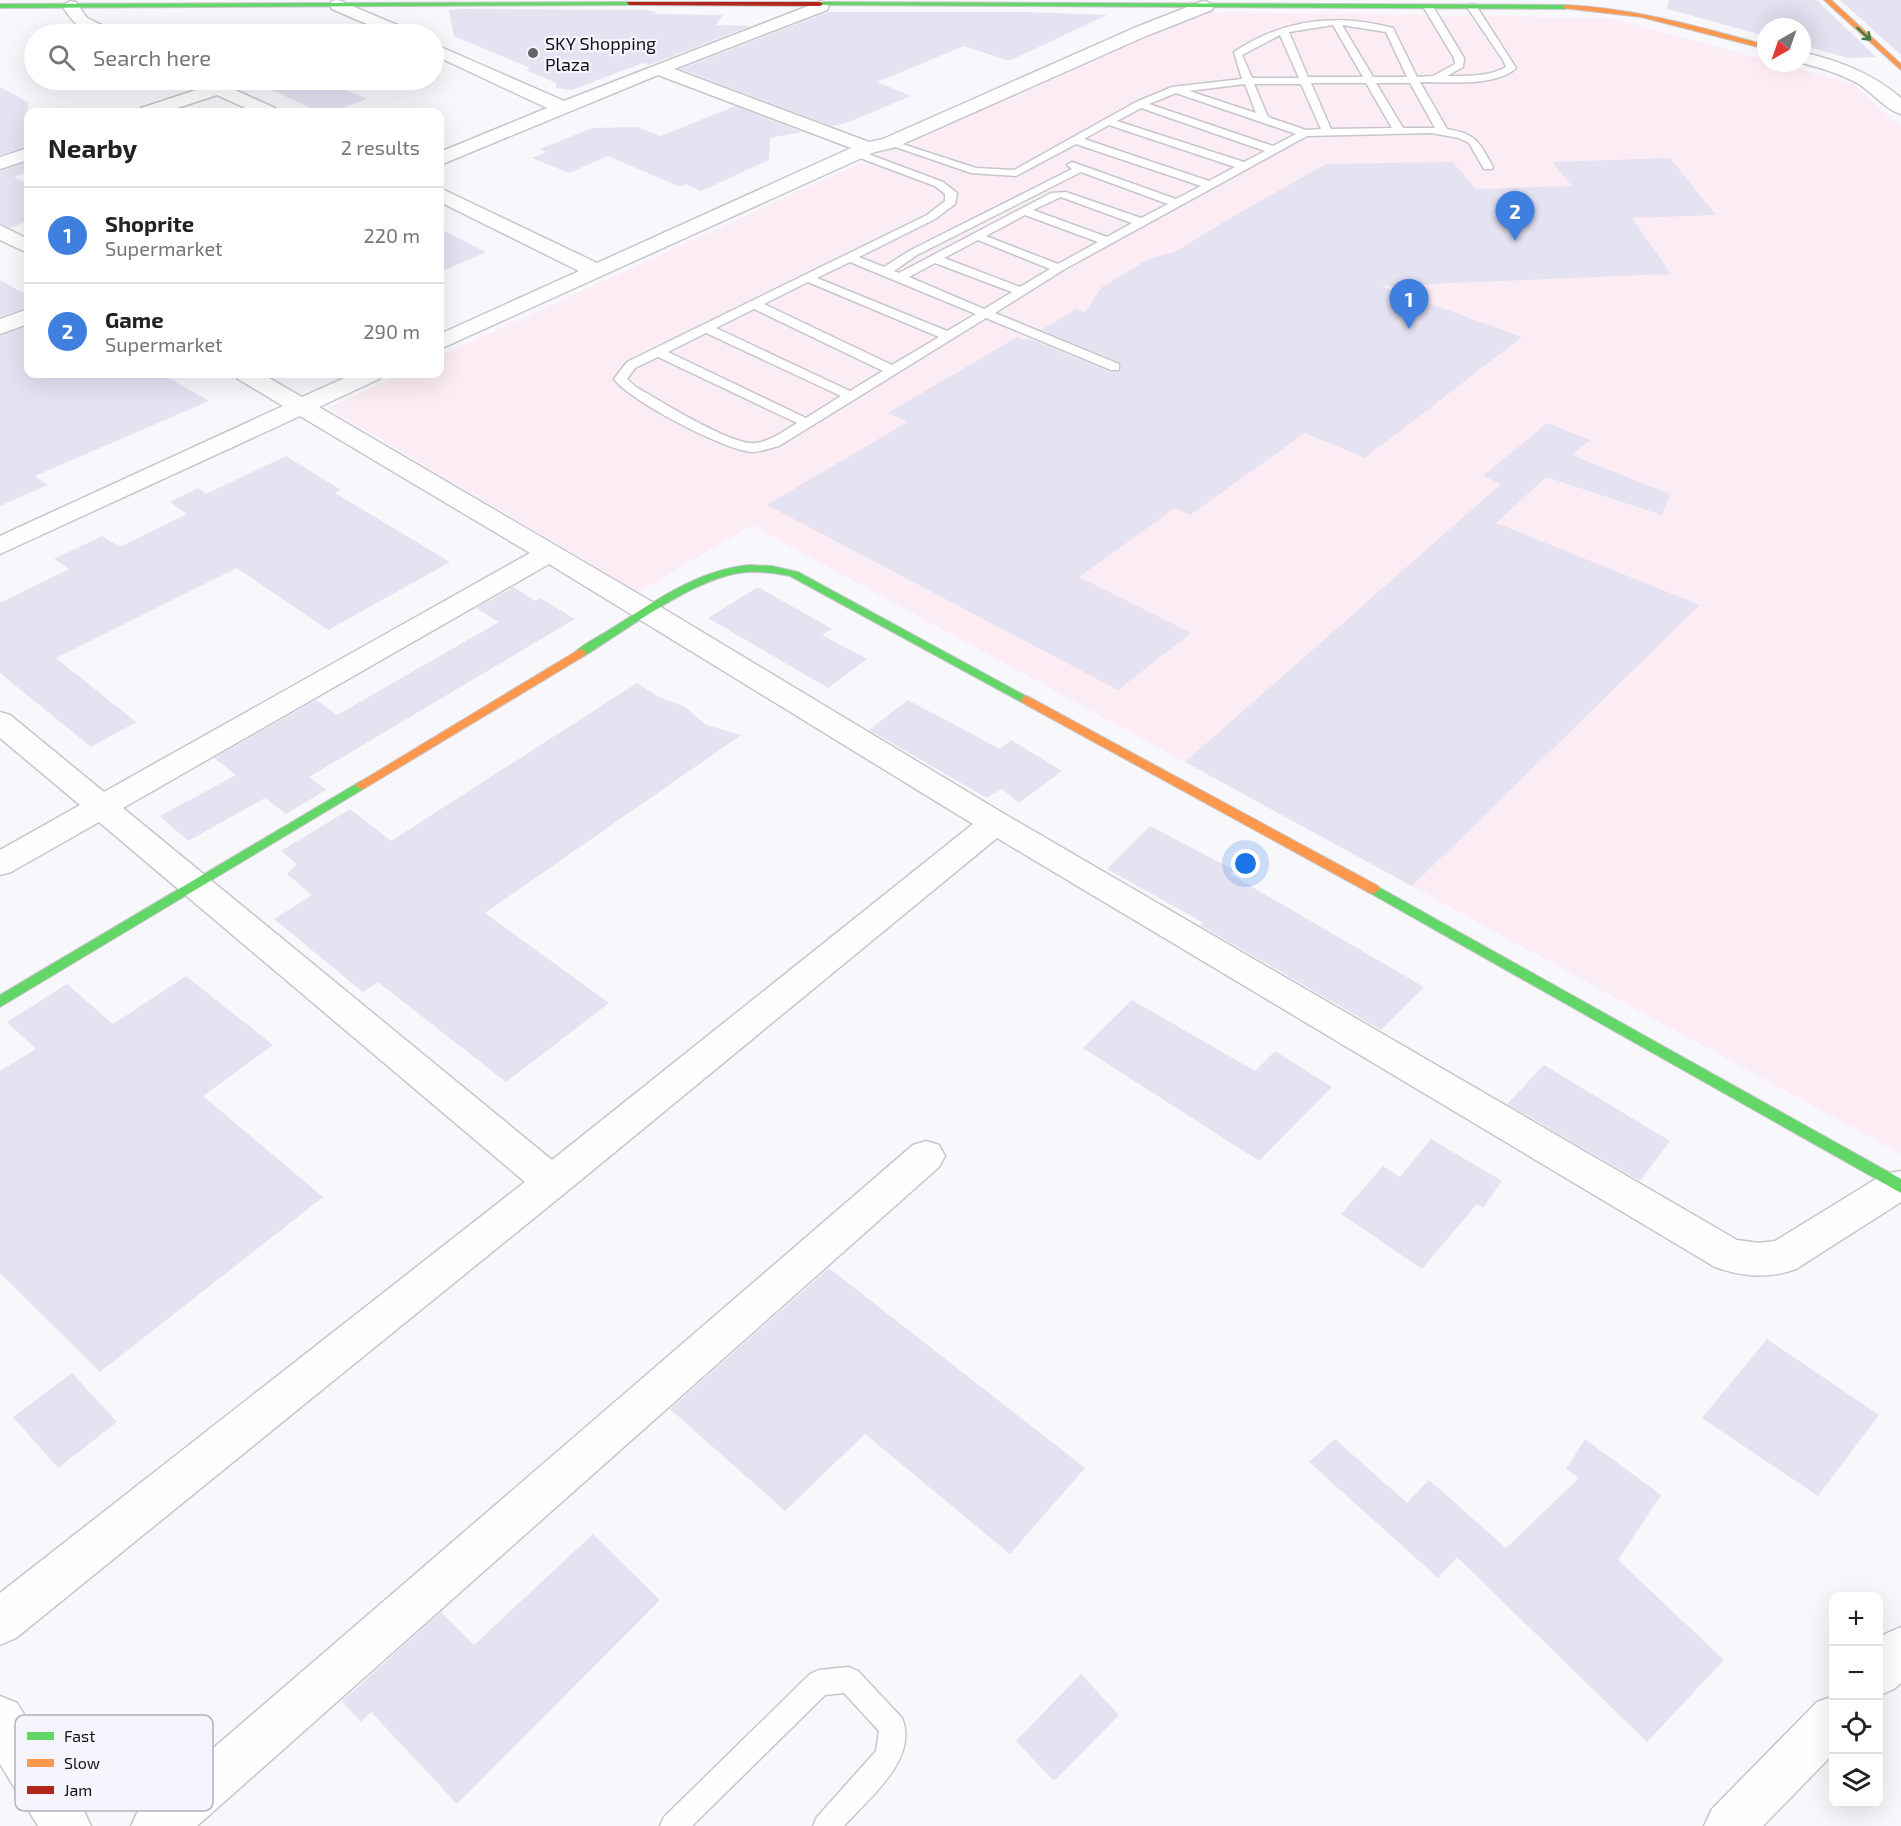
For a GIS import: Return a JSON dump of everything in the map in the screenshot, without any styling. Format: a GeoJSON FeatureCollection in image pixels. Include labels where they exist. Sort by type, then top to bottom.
{"type":"FeatureCollection","features":[{"type":"Feature","properties":{"kind":"street"},"geometry":{"type":"LineString","coordinates":[[1827,0],[1901,68]]}},
{"type":"Feature","properties":{"kind":"street"},"geometry":{"type":"LineString","coordinates":[[0,6],[338,5],[449,2],[1615,9],[1639,13],[1757,45]]}},
{"type":"Feature","properties":{"kind":"street"},"geometry":{"type":"LineString","coordinates":[[338,5],[381,24]]}},
{"type":"Feature","properties":{"kind":"street"},"geometry":{"type":"LineString","coordinates":[[862,151],[876,137],[1124,27],[1133,22],[1146,5]]}},
{"type":"Feature","properties":{"kind":"street"},"geometry":{"type":"LineString","coordinates":[[70,6],[81,22],[85,24]]}},
{"type":"Feature","properties":{"kind":"street"},"geometry":{"type":"LineString","coordinates":[[444,157],[658,69],[821,6]]}},
{"type":"Feature","properties":{"kind":"street"},"geometry":{"type":"LineString","coordinates":[[444,340],[862,151],[890,143],[1206,6]]}},
{"type":"Feature","properties":{"kind":"street"},"geometry":{"type":"LineString","coordinates":[[444,54],[563,108]]}},
{"type":"Feature","properties":{"kind":"street"},"geometry":{"type":"LineString","coordinates":[[1811,60],[1859,75],[1876,85],[1901,108]]}},
{"type":"Feature","properties":{"kind":"street"},"geometry":{"type":"LineString","coordinates":[[658,69],[862,151]]}},
{"type":"Feature","properties":{"kind":"street"},"geometry":{"type":"LineString","coordinates":[[160,108],[215,90]]}},
{"type":"Feature","properties":{"kind":"street"},"geometry":{"type":"LineString","coordinates":[[220,90],[259,108]]}},
{"type":"Feature","properties":{"kind":"street"},"geometry":{"type":"LineString","coordinates":[[0,163],[24,154]]}},
{"type":"Feature","properties":{"kind":"street"},"geometry":{"type":"LineString","coordinates":[[444,196],[597,271]]}},
{"type":"Feature","properties":{"kind":"street"},"geometry":{"type":"LineString","coordinates":[[0,231],[24,245]]}},
{"type":"Feature","properties":{"kind":"street"},"geometry":{"type":"LineString","coordinates":[[0,327],[24,318]]}},
{"type":"Feature","properties":{"kind":"street"},"geometry":{"type":"LineString","coordinates":[[0,1002],[649,612],[722,572],[745,566],[769,566],[794,574],[1307,851],[1899,1186],[1782,1257],[1759,1260],[1729,1255],[995,823],[649,612],[253,378]]}},
{"type":"Feature","properties":{"kind":"street"},"geometry":{"type":"LineString","coordinates":[[0,546],[362,378]]}},
{"type":"Feature","properties":{"kind":"street"},"geometry":{"type":"LineString","coordinates":[[0,864],[549,553]]}},
{"type":"Feature","properties":{"kind":"street"},"geometry":{"type":"LineString","coordinates":[[0,722],[552,1182]]}},
{"type":"Feature","properties":{"kind":"street"},"geometry":{"type":"LineString","coordinates":[[0,1622],[552,1182],[995,823]]}},
{"type":"Feature","properties":{"kind":"street"},"geometry":{"type":"LineString","coordinates":[[213,1779],[926,1156]]}},
{"type":"Feature","properties":{"kind":"street"},"geometry":{"type":"LineString","coordinates":[[1883,1668],[1901,1650]]}},
{"type":"Feature","properties":{"kind":"street"},"geometry":{"type":"LineString","coordinates":[[0,1719],[15,1743]]}},
{"type":"Feature","properties":{"kind":"street"},"geometry":{"type":"LineString","coordinates":[[1728,1826],[1829,1723]]}},
{"type":"Feature","properties":{"kind":"street"},"geometry":{"type":"LineString","coordinates":[[57,1811],[66,1826]]}},
{"type":"Feature","properties":{"kind":"street"},"geometry":{"type":"LineString","coordinates":[[156,1826],[177,1811]]}},
{"type":"Feature","properties":{"kind":"lane"},"geometry":{"type":"LineString","coordinates":[[890,143],[975,171],[998,174],[1016,173],[1140,104],[1176,89],[1249,81],[1305,79],[1471,79],[1503,73],[1511,68],[1508,60],[1472,7]]}},
{"type":"Feature","properties":{"kind":"lane"},"geometry":{"type":"LineString","coordinates":[[1429,8],[1459,58],[1460,65],[1452,71],[1430,78]]}},
{"type":"Feature","properties":{"kind":"lane"},"geometry":{"type":"LineString","coordinates":[[1263,117],[1237,54],[1283,30],[1307,24],[1361,24],[1390,30],[1413,79],[1442,130]]}},
{"type":"Feature","properties":{"kind":"lane"},"geometry":{"type":"LineString","coordinates":[[1337,24],[1400,130]]}},
{"type":"Feature","properties":{"kind":"lane"},"geometry":{"type":"LineString","coordinates":[[1283,30],[1327,132]]}},
{"type":"Feature","properties":{"kind":"lane"},"geometry":{"type":"LineString","coordinates":[[1176,89],[1305,133],[1442,130],[1462,135],[1473,141],[1488,167]]}},
{"type":"Feature","properties":{"kind":"lane"},"geometry":{"type":"LineString","coordinates":[[1140,104],[1274,150]]}},
{"type":"Feature","properties":{"kind":"lane"},"geometry":{"type":"LineString","coordinates":[[1108,122],[1244,166]]}},
{"type":"Feature","properties":{"kind":"lane"},"geometry":{"type":"LineString","coordinates":[[862,151],[939,184],[951,193],[951,202],[931,217],[631,365],[620,379],[631,390],[729,443],[753,448],[774,443],[848,395],[1059,268],[1305,133]]}},
{"type":"Feature","properties":{"kind":"lane"},"geometry":{"type":"LineString","coordinates":[[1076,140],[1210,185]]}},
{"type":"Feature","properties":{"kind":"lane"},"geometry":{"type":"LineString","coordinates":[[1047,157],[1177,203]]}},
{"type":"Feature","properties":{"kind":"lane"},"geometry":{"type":"LineString","coordinates":[[885,272],[913,253],[1081,168]]}},
{"type":"Feature","properties":{"kind":"lane"},"geometry":{"type":"LineString","coordinates":[[898,278],[1062,194],[1143,223]]}},
{"type":"Feature","properties":{"kind":"lane"},"geometry":{"type":"LineString","coordinates":[[1025,211],[1107,241]]}},
{"type":"Feature","properties":{"kind":"lane"},"geometry":{"type":"LineString","coordinates":[[977,237],[1059,268]]}},
{"type":"Feature","properties":{"kind":"lane"},"geometry":{"type":"LineString","coordinates":[[849,257],[1115,367]]}},
{"type":"Feature","properties":{"kind":"lane"},"geometry":{"type":"LineString","coordinates":[[935,259],[1020,291]]}},
{"type":"Feature","properties":{"kind":"lane"},"geometry":{"type":"LineString","coordinates":[[808,278],[948,336]]}},
{"type":"Feature","properties":{"kind":"lane"},"geometry":{"type":"LineString","coordinates":[[754,304],[892,370]]}},
{"type":"Feature","properties":{"kind":"lane"},"geometry":{"type":"LineString","coordinates":[[706,328],[848,395]]}},
{"type":"Feature","properties":{"kind":"lane"},"geometry":{"type":"LineString","coordinates":[[658,352],[805,422]]}},
{"type":"Feature","properties":{"kind":"lane"},"geometry":{"type":"LineString","coordinates":[[673,1826],[819,1683],[849,1680],[893,1727],[888,1757],[826,1826]]}},
{"type":"Feature","properties":{"kind":"shaded area"},"geometry":{"type":"Polygon","coordinates":[[[1202,12],[1610,18],[1757,58],[1757,72],[1809,72],[1854,84],[1901,128],[1901,1154],[752,525],[638,592],[328,408],[393,378],[444,378],[444,354],[1168,22],[1202,12]]]}},
{"type":"Feature","properties":{"kind":"building"},"geometry":{"type":"Polygon","coordinates":[[[1669,0],[1817,0],[1876,57],[1848,58],[1811,48],[1811,18],[1757,18],[1757,34],[1667,9],[1669,0]]]}},
{"type":"Feature","properties":{"kind":"building"},"geometry":{"type":"Polygon","coordinates":[[[1840,0],[1901,0],[1901,55],[1840,0]]]}},
{"type":"Feature","properties":{"kind":"building"},"geometry":{"type":"Polygon","coordinates":[[[449,10],[648,10],[656,12],[655,14],[723,15],[716,25],[751,26],[649,65],[643,63],[572,90],[556,88],[556,83],[526,70],[530,68],[454,36],[449,10]]]}},
{"type":"Feature","properties":{"kind":"building"},"geometry":{"type":"Polygon","coordinates":[[[828,12],[1026,12],[1107,15],[1009,61],[964,46],[877,82],[911,96],[846,123],[832,126],[680,69],[828,12]]]}},
{"type":"Feature","properties":{"kind":"building"},"geometry":{"type":"Polygon","coordinates":[[[0,87],[28,102],[28,108],[24,108],[24,147],[0,155],[0,87]]]}},
{"type":"Feature","properties":{"kind":"building"},"geometry":{"type":"Polygon","coordinates":[[[272,90],[347,90],[367,99],[342,108],[310,108],[272,90]]]}},
{"type":"Feature","properties":{"kind":"building"},"geometry":{"type":"Polygon","coordinates":[[[735,106],[802,132],[770,138],[769,160],[701,191],[686,184],[680,187],[608,156],[569,173],[532,158],[546,152],[540,149],[592,128],[637,127],[661,136],[735,106]]]}},
{"type":"Feature","properties":{"kind":"building"},"geometry":{"type":"Polygon","coordinates":[[[1670,158],[1716,215],[1632,218],[1671,274],[1381,286],[1522,337],[1365,458],[1305,433],[1190,515],[1175,508],[1079,577],[1191,633],[1118,690],[767,505],[907,422],[888,413],[1017,337],[1024,340],[1028,338],[1110,372],[1121,372],[1120,362],[1041,330],[1076,309],[1085,312],[1102,287],[1150,258],[1175,252],[1326,164],[1453,162],[1476,189],[1572,186],[1552,162],[1670,158]]]}},
{"type":"Feature","properties":{"kind":"building"},"geometry":{"type":"Polygon","coordinates":[[[24,163],[24,173],[14,177],[24,183],[24,223],[10,228],[0,223],[0,171],[24,163]]]}},
{"type":"Feature","properties":{"kind":"building"},"geometry":{"type":"Polygon","coordinates":[[[444,231],[486,252],[444,270],[444,231]]]}},
{"type":"Feature","properties":{"kind":"building"},"geometry":{"type":"Polygon","coordinates":[[[0,280],[24,294],[24,308],[0,317],[0,280]]]}},
{"type":"Feature","properties":{"kind":"building"},"geometry":{"type":"Polygon","coordinates":[[[24,327],[24,378],[169,378],[209,401],[35,476],[47,485],[0,506],[0,336],[24,327]]]}},
{"type":"Feature","properties":{"kind":"building"},"geometry":{"type":"Polygon","coordinates":[[[1547,423],[1590,440],[1572,455],[1670,494],[1662,515],[1546,477],[1496,523],[1700,605],[1412,886],[1185,762],[1501,484],[1483,476],[1547,423]]]}},
{"type":"Feature","properties":{"kind":"building"},"geometry":{"type":"Polygon","coordinates":[[[286,456],[341,490],[335,493],[450,562],[328,630],[237,568],[56,658],[136,722],[91,747],[0,673],[0,603],[69,569],[54,559],[102,536],[120,547],[187,514],[170,502],[198,488],[206,494],[286,456]]]}},
{"type":"Feature","properties":{"kind":"building"},"geometry":{"type":"Polygon","coordinates":[[[514,587],[535,601],[540,598],[575,619],[309,777],[326,790],[286,814],[265,798],[188,841],[160,816],[236,775],[214,758],[316,700],[337,715],[499,622],[476,608],[514,587]]]}},
{"type":"Feature","properties":{"kind":"building"},"geometry":{"type":"Polygon","coordinates":[[[758,587],[832,629],[822,635],[867,659],[828,688],[708,618],[758,587]]]}},
{"type":"Feature","properties":{"kind":"building"},"geometry":{"type":"Polygon","coordinates":[[[637,683],[659,697],[685,707],[706,725],[741,735],[485,913],[609,1003],[506,1082],[378,982],[363,992],[274,919],[312,895],[287,874],[297,864],[281,851],[350,809],[391,841],[637,683]]]}},
{"type":"Feature","properties":{"kind":"building"},"geometry":{"type":"Polygon","coordinates":[[[908,700],[1000,749],[1011,740],[1062,771],[1019,803],[1002,789],[987,798],[869,730],[908,700]]]}},
{"type":"Feature","properties":{"kind":"building"},"geometry":{"type":"Polygon","coordinates":[[[1150,826],[1234,870],[1230,874],[1424,987],[1381,1030],[1200,925],[1204,923],[1107,869],[1150,826]]]}},
{"type":"Feature","properties":{"kind":"building"},"geometry":{"type":"Polygon","coordinates":[[[186,976],[273,1045],[203,1096],[323,1197],[100,1372],[0,1273],[0,1071],[36,1049],[7,1022],[67,984],[113,1024],[186,976]]]}},
{"type":"Feature","properties":{"kind":"building"},"geometry":{"type":"Polygon","coordinates":[[[1132,1000],[1255,1071],[1275,1051],[1332,1087],[1259,1161],[1083,1048],[1132,1000]]]}},
{"type":"Feature","properties":{"kind":"building"},"geometry":{"type":"Polygon","coordinates":[[[1544,1065],[1670,1141],[1640,1181],[1507,1104],[1544,1065]]]}},
{"type":"Feature","properties":{"kind":"building"},"geometry":{"type":"Polygon","coordinates":[[[1431,1139],[1502,1181],[1483,1208],[1477,1204],[1422,1269],[1341,1214],[1383,1166],[1400,1177],[1431,1139]]]}},
{"type":"Feature","properties":{"kind":"building"},"geometry":{"type":"Polygon","coordinates":[[[829,1268],[1085,1468],[1010,1554],[865,1434],[785,1511],[670,1409],[829,1268]]]}},
{"type":"Feature","properties":{"kind":"building"},"geometry":{"type":"Polygon","coordinates":[[[1767,1339],[1879,1415],[1818,1496],[1702,1418],[1767,1339]]]}},
{"type":"Feature","properties":{"kind":"building"},"geometry":{"type":"Polygon","coordinates":[[[72,1373],[117,1422],[58,1468],[13,1417],[72,1373]]]}},
{"type":"Feature","properties":{"kind":"building"},"geometry":{"type":"Polygon","coordinates":[[[1335,1439],[1407,1503],[1429,1480],[1506,1548],[1579,1478],[1566,1469],[1585,1439],[1661,1495],[1618,1560],[1724,1660],[1647,1742],[1457,1557],[1438,1578],[1309,1462],[1335,1439]]]}},
{"type":"Feature","properties":{"kind":"building"},"geometry":{"type":"Polygon","coordinates":[[[593,1534],[660,1600],[457,1804],[371,1712],[361,1722],[342,1701],[441,1612],[474,1645],[593,1534]]]}},
{"type":"Feature","properties":{"kind":"building"},"geometry":{"type":"Polygon","coordinates":[[[1081,1674],[1119,1715],[1054,1781],[1016,1741],[1081,1674]]]}},
{"type":"Feature","properties":{"kind":"traffic: fast"},"geometry":{"type":"LineString","coordinates":[[0,6],[629,3]]}},
{"type":"Feature","properties":{"kind":"traffic: fast"},"geometry":{"type":"LineString","coordinates":[[820,4],[1565,7]]}},
{"type":"Feature","properties":{"kind":"traffic: fast"},"geometry":{"type":"LineString","coordinates":[[580,653],[656,606],[697,584],[735,570],[764,569],[794,574],[1027,700]]}},
{"type":"Feature","properties":{"kind":"traffic: fast"},"geometry":{"type":"LineString","coordinates":[[0,1002],[361,785]]}},
{"type":"Feature","properties":{"kind":"traffic: fast"},"geometry":{"type":"LineString","coordinates":[[1373,889],[1901,1187]]}},
{"type":"Feature","properties":{"kind":"traffic: slow"},"geometry":{"type":"LineString","coordinates":[[1827,0],[1901,68]]}},
{"type":"Feature","properties":{"kind":"traffic: slow"},"geometry":{"type":"LineString","coordinates":[[1565,7],[1641,15],[1757,44]]}},
{"type":"Feature","properties":{"kind":"traffic: slow"},"geometry":{"type":"LineString","coordinates":[[361,785],[580,653]]}},
{"type":"Feature","properties":{"kind":"traffic: slow"},"geometry":{"type":"LineString","coordinates":[[1027,700],[1373,889]]}},
{"type":"Feature","properties":{"kind":"traffic: jam"},"geometry":{"type":"LineString","coordinates":[[629,3],[820,4]]}},
{"type":"Feature","properties":{"kind":"place","name":"SKY Shopping Plaza"},"geometry":{"type":"Point","coordinates":[533,53]}},
{"type":"Feature","properties":{"kind":"place","name":"Game"},"geometry":{"type":"Point","coordinates":[1515,241]}},
{"type":"Feature","properties":{"kind":"place","name":"Shoprite"},"geometry":{"type":"Point","coordinates":[1409,329]}}]}
